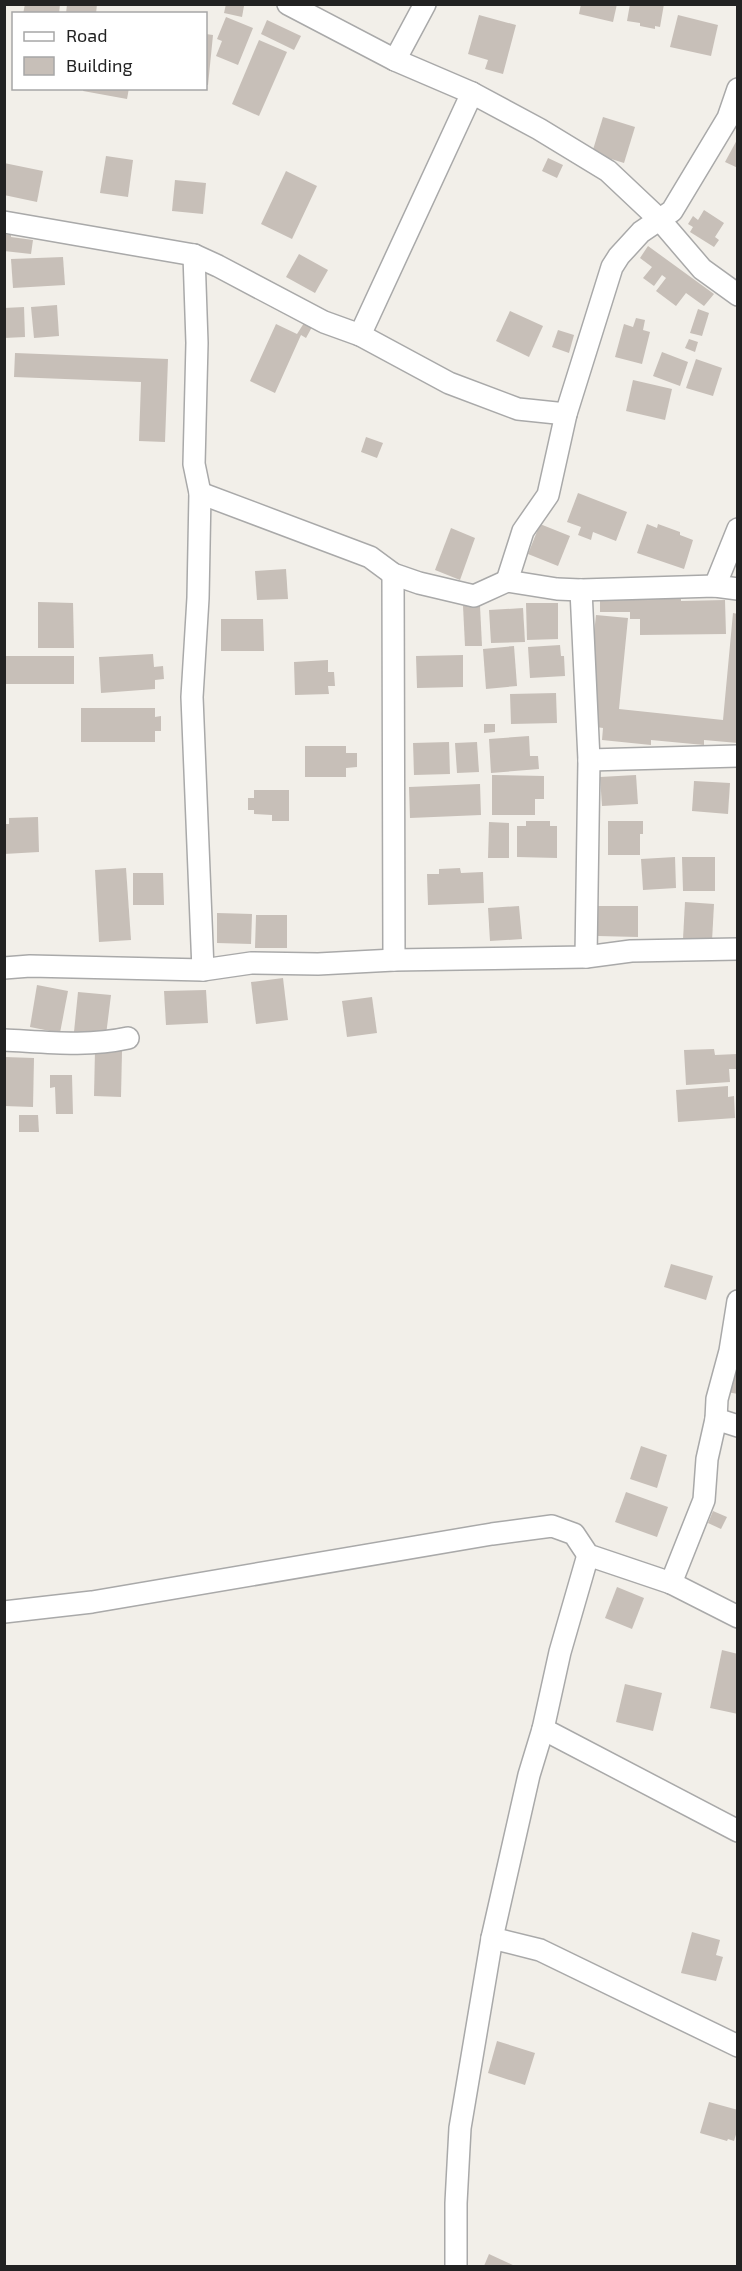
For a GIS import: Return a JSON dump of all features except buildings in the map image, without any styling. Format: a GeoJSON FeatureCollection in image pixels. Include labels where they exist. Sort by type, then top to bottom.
{"type":"FeatureCollection","features":[{"type":"Feature","properties":{"kind":"street"},"geometry":{"type":"LineString","coordinates":[[288,4],[395,60],[472,93],[539,129],[608,171],[660,220],[702,269],[738,295]]}},
{"type":"Feature","properties":{"kind":"street"},"geometry":{"type":"LineString","coordinates":[[395,60],[425,4]]}},
{"type":"Feature","properties":{"kind":"street"},"geometry":{"type":"LineString","coordinates":[[507,581],[523,531],[548,495],[566,414],[612,267],[618,256],[641,232],[672,211],[728,118],[738,89]]}},
{"type":"Feature","properties":{"kind":"street"},"geometry":{"type":"LineString","coordinates":[[360,335],[472,93]]}},
{"type":"Feature","properties":{"kind":"street"},"geometry":{"type":"LineString","coordinates":[[4,222],[194,255],[324,322],[360,335],[449,383],[518,409],[566,414]]}},
{"type":"Feature","properties":{"kind":"street"},"geometry":{"type":"LineString","coordinates":[[194,255],[197,343],[194,464],[200,493],[198,598],[192,697],[203,970]]}},
{"type":"Feature","properties":{"kind":"street"},"geometry":{"type":"LineString","coordinates":[[200,493],[369,557],[393,573],[419,583],[474,596],[507,581],[557,589],[581,590],[715,586],[738,589]]}},
{"type":"Feature","properties":{"kind":"street"},"geometry":{"type":"LineString","coordinates":[[715,586],[738,529]]}},
{"type":"Feature","properties":{"kind":"street"},"geometry":{"type":"LineString","coordinates":[[393,573],[394,960]]}},
{"type":"Feature","properties":{"kind":"street"},"geometry":{"type":"LineString","coordinates":[[581,590],[589,760],[586,957]]}},
{"type":"Feature","properties":{"kind":"street"},"geometry":{"type":"LineString","coordinates":[[589,760],[738,756]]}},
{"type":"Feature","properties":{"kind":"street"},"geometry":{"type":"LineString","coordinates":[[4,968],[30,966],[203,970],[251,963],[318,964],[394,960],[586,957],[631,951],[738,949]]}},
{"type":"Feature","properties":{"kind":"street"},"geometry":{"type":"LineString","coordinates":[[4,1041],[73,1044],[128,1038]]}},
{"type":"Feature","properties":{"kind":"street"},"geometry":{"type":"LineString","coordinates":[[671,1583],[704,1500],[707,1459],[716,1419],[717,1399],[730,1351],[738,1301]]}},
{"type":"Feature","properties":{"kind":"street"},"geometry":{"type":"LineString","coordinates":[[716,1419],[738,1426]]}},
{"type":"Feature","properties":{"kind":"street"},"geometry":{"type":"LineString","coordinates":[[4,1611],[92,1602],[492,1534],[552,1526],[574,1534],[588,1555],[671,1583],[738,1617]]}},
{"type":"Feature","properties":{"kind":"street"},"geometry":{"type":"LineString","coordinates":[[456,2266],[456,2203],[460,2128],[492,1938],[529,1775],[588,1555]]}},
{"type":"Feature","properties":{"kind":"street"},"geometry":{"type":"LineString","coordinates":[[543,1729],[738,1831]]}},
{"type":"Feature","properties":{"kind":"street"},"geometry":{"type":"LineString","coordinates":[[492,1938],[540,1950],[738,2046]]}}]}
